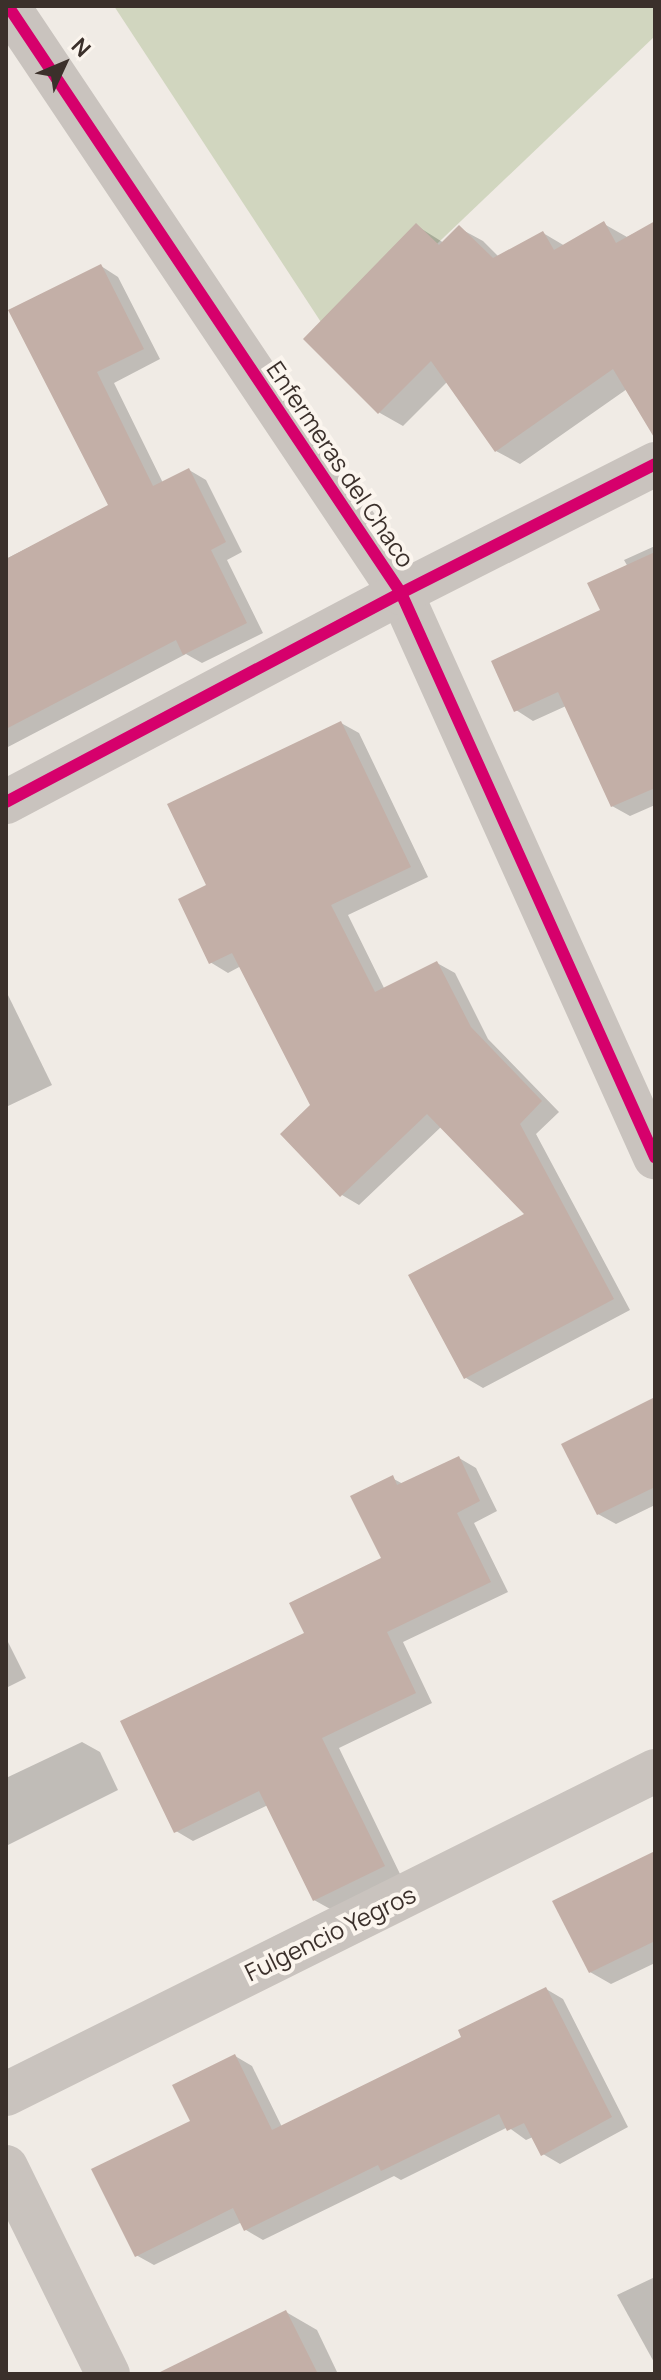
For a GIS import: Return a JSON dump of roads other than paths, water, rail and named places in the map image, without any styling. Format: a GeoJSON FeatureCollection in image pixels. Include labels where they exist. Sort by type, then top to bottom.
{"type":"FeatureCollection","features":[{"type":"Feature","properties":{"kind":"street","name":"Enfermeras del Chaco"},"geometry":{"type":"LineString","coordinates":[[8,6],[401,593],[655,1157]]}},
{"type":"Feature","properties":{"kind":"street"},"geometry":{"type":"LineString","coordinates":[[6,802],[401,593],[655,464]]}},
{"type":"Feature","properties":{"kind":"street","name":"Fulgencio Yegros"},"geometry":{"type":"LineString","coordinates":[[6,2094],[655,1771]]}},
{"type":"Feature","properties":{"kind":"street"},"geometry":{"type":"LineString","coordinates":[[6,2167],[108,2374]]}}]}
